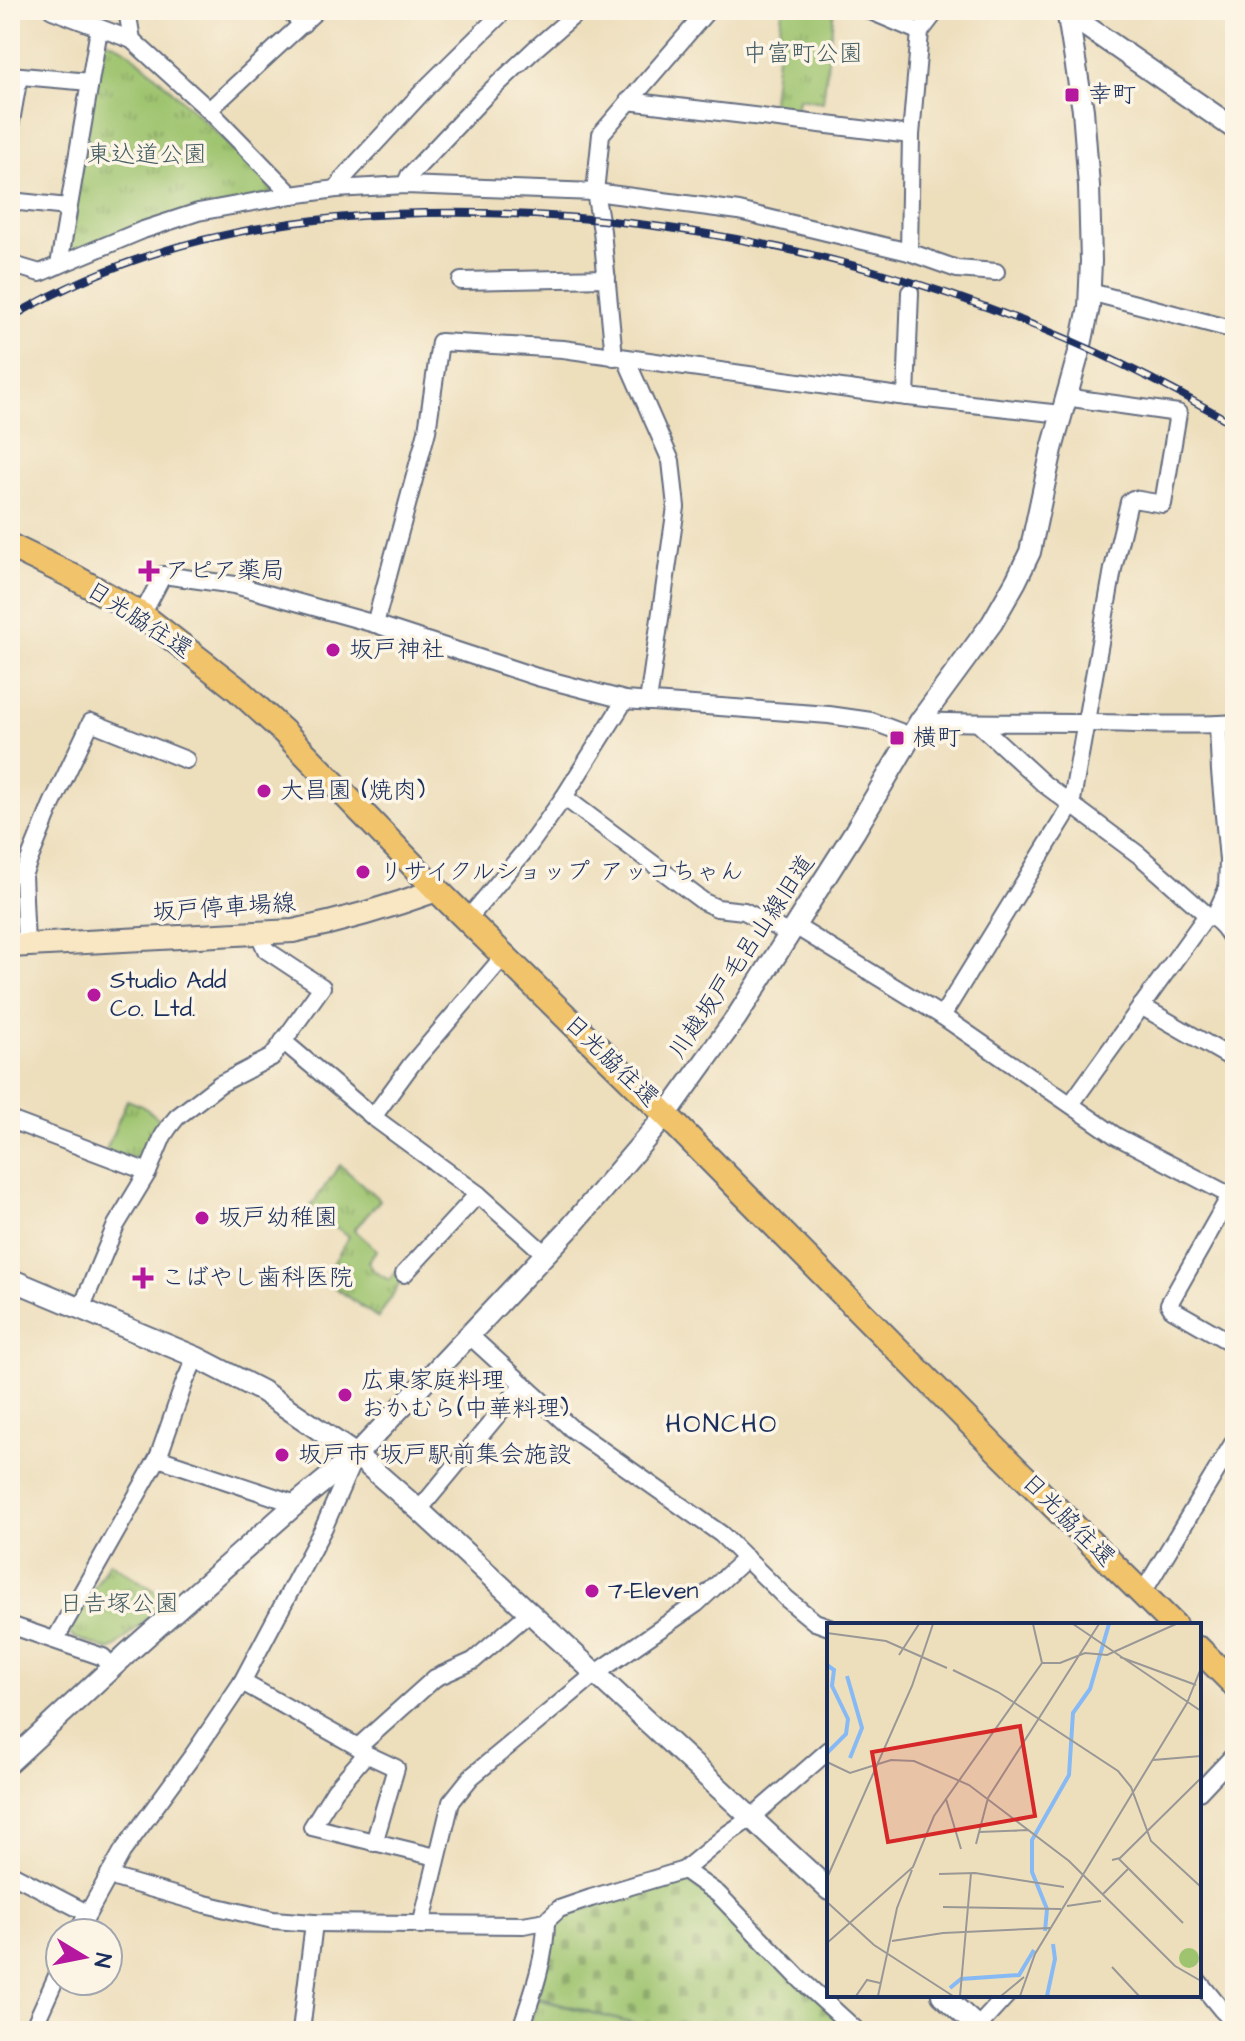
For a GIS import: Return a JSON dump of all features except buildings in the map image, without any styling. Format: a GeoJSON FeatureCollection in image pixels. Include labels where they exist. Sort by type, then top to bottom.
{"type":"FeatureCollection","features":[{"type":"Feature","properties":{"kind":"main road","name":"日光脇往還"},"geometry":{"type":"LineString","coordinates":[[10,546],[142,615],[237,689],[284,732],[437,890],[666,1115],[1172,1623]]}},
{"type":"Feature","properties":{"kind":"main road","name":"坂戸停車場線"},"geometry":{"type":"LineString","coordinates":[[18,946],[293,931],[397,904],[437,890]]}},
{"type":"Feature","properties":{"kind":"main road"},"geometry":{"type":"LineString","coordinates":[[1201,1651],[1235,1685]]}},
{"type":"Feature","properties":{"kind":"street"},"geometry":{"type":"LineString","coordinates":[[52,10],[132,40],[209,110],[292,195]]}},
{"type":"Feature","properties":{"kind":"street"},"geometry":{"type":"LineString","coordinates":[[127,10],[132,40]]}},
{"type":"Feature","properties":{"kind":"street"},"geometry":{"type":"LineString","coordinates":[[288,10],[303,24]]}},
{"type":"Feature","properties":{"kind":"street"},"geometry":{"type":"LineString","coordinates":[[209,110],[317,10]]}},
{"type":"Feature","properties":{"kind":"street"},"geometry":{"type":"LineString","coordinates":[[336,189],[428,86],[505,10]]}},
{"type":"Feature","properties":{"kind":"street"},"geometry":{"type":"LineString","coordinates":[[405,185],[409,176],[484,97],[580,10]]}},
{"type":"Feature","properties":{"kind":"street"},"geometry":{"type":"LineString","coordinates":[[648,702],[676,507],[671,461],[620,358],[595,192],[601,134],[708,10]]}},
{"type":"Feature","properties":{"kind":"street"},"geometry":{"type":"LineString","coordinates":[[868,10],[920,32]]}},
{"type":"Feature","properties":{"kind":"street"},"geometry":{"type":"LineString","coordinates":[[909,252],[911,135],[920,32],[937,10]]}},
{"type":"Feature","properties":{"kind":"street"},"geometry":{"type":"LineString","coordinates":[[1066,11],[1235,129]]}},
{"type":"Feature","properties":{"kind":"street","name":"川越坂戸毛呂山線旧道"},"geometry":{"type":"LineString","coordinates":[[10,1762],[112,1667],[356,1455],[569,1229],[666,1115],[736,1018],[855,831],[915,729],[992,623],[1030,552],[1063,406],[1083,336],[1090,292],[1091,236],[1085,140],[1079,79],[1066,11]]}},
{"type":"Feature","properties":{"kind":"street"},"geometry":{"type":"LineString","coordinates":[[59,265],[99,29]]}},
{"type":"Feature","properties":{"kind":"street"},"geometry":{"type":"LineString","coordinates":[[10,127],[15,76],[90,82]]}},
{"type":"Feature","properties":{"kind":"street"},"geometry":{"type":"LineString","coordinates":[[628,101],[911,135]]}},
{"type":"Feature","properties":{"kind":"street"},"geometry":{"type":"LineString","coordinates":[[10,264],[40,273],[143,230],[198,212],[336,189],[405,185],[595,192],[739,211],[909,252],[957,269],[996,272]]}},
{"type":"Feature","properties":{"kind":"street"},"geometry":{"type":"LineString","coordinates":[[10,201],[68,207]]}},
{"type":"Feature","properties":{"kind":"street"},"geometry":{"type":"LineString","coordinates":[[461,281],[607,278]]}},
{"type":"Feature","properties":{"kind":"street"},"geometry":{"type":"LineString","coordinates":[[906,397],[910,292]]}},
{"type":"Feature","properties":{"kind":"street"},"geometry":{"type":"LineString","coordinates":[[1090,292],[1235,330]]}},
{"type":"Feature","properties":{"kind":"street"},"geometry":{"type":"LineString","coordinates":[[375,624],[427,431],[440,342],[563,349],[906,397],[1178,413],[1163,504],[1133,499],[1129,502],[1113,569],[1071,806],[942,1016]]}},
{"type":"Feature","properties":{"kind":"street"},"geometry":{"type":"LineString","coordinates":[[142,615],[163,575],[235,585],[375,624],[537,677],[625,700],[857,719],[915,729],[979,724],[1226,723],[1220,771],[1228,860],[1227,889],[1211,916],[1071,1104]]}},
{"type":"Feature","properties":{"kind":"street"},"geometry":{"type":"LineString","coordinates":[[467,920],[528,847],[564,797],[625,700]]}},
{"type":"Feature","properties":{"kind":"street"},"geometry":{"type":"LineString","coordinates":[[18,946],[16,874],[91,722],[186,760]]}},
{"type":"Feature","properties":{"kind":"street"},"geometry":{"type":"LineString","coordinates":[[979,724],[1044,784],[1139,855],[1211,916],[1231,937],[1235,946]]}},
{"type":"Feature","properties":{"kind":"street"},"geometry":{"type":"LineString","coordinates":[[564,797],[704,902],[717,908],[744,911],[792,930],[942,1016],[1116,1136],[1233,1197],[1169,1304],[1172,1309],[1235,1345]]}},
{"type":"Feature","properties":{"kind":"street"},"geometry":{"type":"LineString","coordinates":[[81,1309],[116,1225],[148,1172],[163,1136],[177,1117],[220,1084],[272,1057],[322,987],[266,950],[259,934]]}},
{"type":"Feature","properties":{"kind":"street"},"geometry":{"type":"LineString","coordinates":[[373,1117],[411,1065],[504,956]]}},
{"type":"Feature","properties":{"kind":"street"},"geometry":{"type":"LineString","coordinates":[[1141,1006],[1235,1060]]}},
{"type":"Feature","properties":{"kind":"street"},"geometry":{"type":"LineString","coordinates":[[283,1041],[373,1117],[478,1194],[545,1254]]}},
{"type":"Feature","properties":{"kind":"street"},"geometry":{"type":"LineString","coordinates":[[10,1120],[148,1172]]}},
{"type":"Feature","properties":{"kind":"street"},"geometry":{"type":"LineString","coordinates":[[404,1274],[478,1194]]}},
{"type":"Feature","properties":{"kind":"street"},"geometry":{"type":"LineString","coordinates":[[10,1279],[196,1357],[262,1391],[356,1455],[827,1888]]}},
{"type":"Feature","properties":{"kind":"street"},"geometry":{"type":"LineString","coordinates":[[468,1334],[572,1429],[721,1534],[787,1599],[815,1622],[827,1626]]}},
{"type":"Feature","properties":{"kind":"street"},"geometry":{"type":"LineString","coordinates":[[55,1640],[158,1458],[196,1357]]}},
{"type":"Feature","properties":{"kind":"street"},"geometry":{"type":"LineString","coordinates":[[419,1510],[523,1384]]}},
{"type":"Feature","properties":{"kind":"street"},"geometry":{"type":"LineString","coordinates":[[1142,1594],[1235,1440]]}},
{"type":"Feature","properties":{"kind":"street"},"geometry":{"type":"LineString","coordinates":[[85,1917],[122,1852],[242,1682],[324,1527],[356,1455]]}},
{"type":"Feature","properties":{"kind":"street"},"geometry":{"type":"LineString","coordinates":[[158,1458],[304,1498],[324,1527]]}},
{"type":"Feature","properties":{"kind":"street"},"geometry":{"type":"LineString","coordinates":[[421,1926],[451,1802],[471,1777],[595,1674],[696,1604],[746,1558]]}},
{"type":"Feature","properties":{"kind":"street"},"geometry":{"type":"LineString","coordinates":[[436,1857],[312,1827],[362,1751],[435,1678],[473,1661],[529,1613]]}},
{"type":"Feature","properties":{"kind":"street"},"geometry":{"type":"LineString","coordinates":[[10,1625],[103,1657],[112,1667]]}},
{"type":"Feature","properties":{"kind":"street"},"geometry":{"type":"LineString","coordinates":[[242,1682],[396,1768],[374,1843]]}},
{"type":"Feature","properties":{"kind":"street"},"geometry":{"type":"LineString","coordinates":[[109,1874],[205,1904],[273,1920],[421,1926],[523,1925],[546,1921],[559,1909],[684,1870],[751,1818],[827,1752]]}},
{"type":"Feature","properties":{"kind":"street"},"geometry":{"type":"LineString","coordinates":[[1201,1790],[1235,1754]]}},
{"type":"Feature","properties":{"kind":"street"},"geometry":{"type":"LineString","coordinates":[[684,1870],[718,1894],[801,1980],[857,2031]]}},
{"type":"Feature","properties":{"kind":"street"},"geometry":{"type":"LineString","coordinates":[[10,1873],[87,1913]]}},
{"type":"Feature","properties":{"kind":"street"},"geometry":{"type":"LineString","coordinates":[[520,2031],[546,1936],[546,1921]]}},
{"type":"Feature","properties":{"kind":"street"},"geometry":{"type":"LineString","coordinates":[[301,2031],[314,1923]]}},
{"type":"Feature","properties":{"kind":"street"},"geometry":{"type":"LineString","coordinates":[[1201,1984],[1235,2023]]}},
{"type":"Feature","properties":{"kind":"street"},"geometry":{"type":"LineString","coordinates":[[32,2031],[47,1997]]}},
{"type":"Feature","properties":{"kind":"street"},"geometry":{"type":"LineString","coordinates":[[944,1997],[977,2030],[1005,1997]]}},
{"type":"Feature","properties":{"kind":"green space","name":"中富町公園"},"geometry":{"type":"Polygon","coordinates":[[[782,10],[834,10],[823,102],[798,98],[796,113],[771,110],[782,10]]]}},
{"type":"Feature","properties":{"kind":"green space","name":"東込道公園"},"geometry":{"type":"Polygon","coordinates":[[[106,40],[124,48],[147,67],[274,187],[274,192],[68,255],[100,43],[106,40]]]}},
{"type":"Feature","properties":{"kind":"green space"},"geometry":{"type":"Polygon","coordinates":[[[127,1100],[142,1106],[165,1123],[147,1160],[106,1150],[127,1100]]]}},
{"type":"Feature","properties":{"kind":"green space"},"geometry":{"type":"Polygon","coordinates":[[[340,1165],[380,1200],[354,1230],[377,1250],[368,1261],[374,1271],[389,1280],[395,1272],[402,1280],[378,1318],[324,1280],[349,1236],[309,1209],[340,1165]]]}},
{"type":"Feature","properties":{"kind":"green space","name":"日𠮷塚公園"},"geometry":{"type":"Polygon","coordinates":[[[109,1562],[168,1599],[116,1647],[108,1650],[73,1637],[69,1632],[109,1562]]]}},
{"type":"Feature","properties":{"kind":"green space"},"geometry":{"type":"Polygon","coordinates":[[[680,1877],[718,1903],[853,2031],[644,2031],[634,2024],[538,1997],[555,1926],[563,1917],[680,1877]]]}},
{"type":"Feature","properties":{"kind":"green space"},"geometry":{"type":"Polygon","coordinates":[[[537,1999],[634,2024],[643,2031],[528,2031],[537,1999]]]}},
{"type":"Feature","properties":{"kind":"railway"},"geometry":{"type":"LineString","coordinates":[[10,318],[65,289],[121,265],[179,246],[238,232],[297,222],[419,213],[580,218],[678,229],[775,247],[872,270],[966,300],[1058,336],[1148,377],[1235,425]]}},
{"type":"Feature","properties":{"kind":"place","name":"幸町"},"geometry":{"type":"Point","coordinates":[1072,95]}},
{"type":"Feature","properties":{"kind":"place","name":"アピア薬局"},"geometry":{"type":"Point","coordinates":[149,571]}},
{"type":"Feature","properties":{"kind":"place","name":"坂戸神社"},"geometry":{"type":"Point","coordinates":[333,650]}},
{"type":"Feature","properties":{"kind":"place","name":"横町"},"geometry":{"type":"Point","coordinates":[897,738]}},
{"type":"Feature","properties":{"kind":"place","name":"大昌園 (焼肉)"},"geometry":{"type":"Point","coordinates":[264,791]}},
{"type":"Feature","properties":{"kind":"place","name":"リサイクルショップ アッコちゃん"},"geometry":{"type":"Point","coordinates":[363,872]}},
{"type":"Feature","properties":{"kind":"place","name":"Studio Add Co. Ltd."},"geometry":{"type":"Point","coordinates":[94,995]}},
{"type":"Feature","properties":{"kind":"place","name":"坂戸幼稚園"},"geometry":{"type":"Point","coordinates":[202,1218]}},
{"type":"Feature","properties":{"kind":"place","name":"こばやし歯科医院"},"geometry":{"type":"Point","coordinates":[143,1278]}},
{"type":"Feature","properties":{"kind":"place","name":"広東家庭料理 おかむら(中華料理)"},"geometry":{"type":"Point","coordinates":[345,1395]}},
{"type":"Feature","properties":{"kind":"place","name":"坂戸市 坂戸駅前集会施設"},"geometry":{"type":"Point","coordinates":[282,1455]}},
{"type":"Feature","properties":{"kind":"place","name":"7-Eleven"},"geometry":{"type":"Point","coordinates":[592,1591]}},
{"type":"Feature","properties":{"kind":"district","name":"HONCHO"},"geometry":{"type":"Point","coordinates":[722,1424]}}]}
